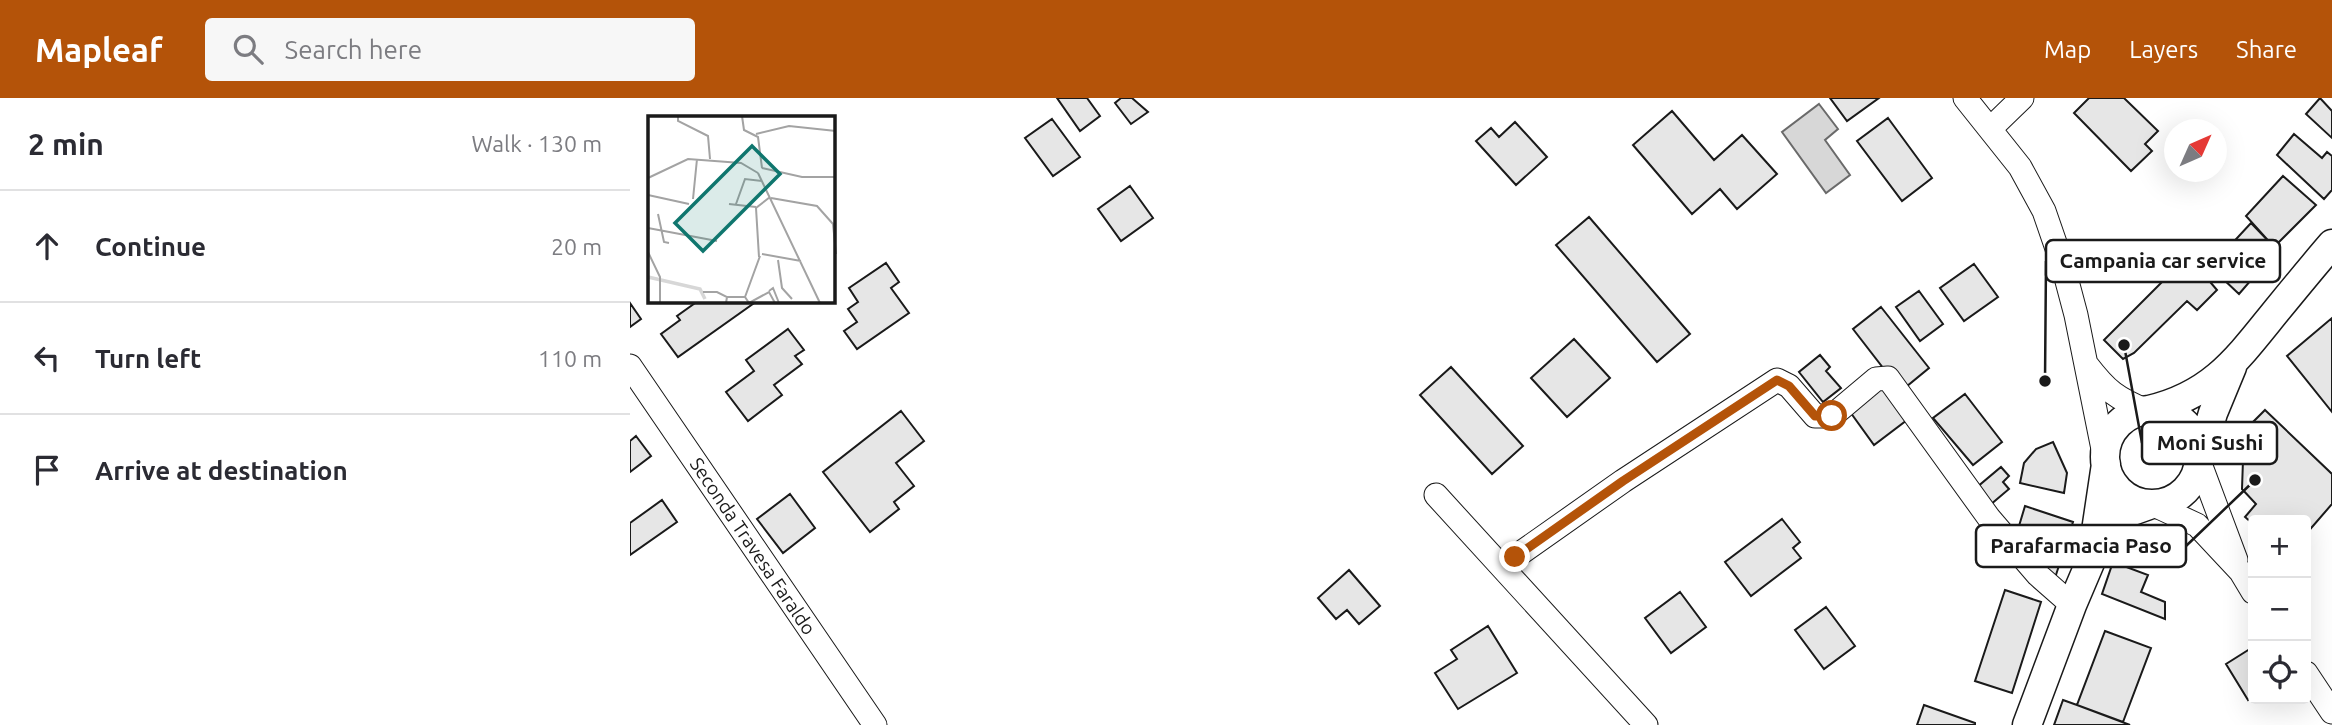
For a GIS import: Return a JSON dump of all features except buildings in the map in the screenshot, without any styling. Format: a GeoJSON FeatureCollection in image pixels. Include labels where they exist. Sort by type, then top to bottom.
{"type":"FeatureCollection","features":[{"type":"Feature","properties":{"kind":"main road"},"geometry":{"type":"LineString","coordinates":[[2092,558],[2106,464],[2106,446],[2115,428],[2130,415],[2174,404],[2198,391],[2233,364],[2332,244]]}},
{"type":"Feature","properties":{"kind":"main road"},"geometry":{"type":"LineString","coordinates":[[2027,725],[2092,558],[2122,515],[2169,501],[2182,493],[2192,482],[2213,413],[2233,364]]}},
{"type":"Feature","properties":{"kind":"main road"},"geometry":{"type":"LineString","coordinates":[[2147,411],[2167,413],[2186,425],[2195,437],[2199,461]]}},
{"type":"Feature","properties":{"kind":"main road"},"geometry":{"type":"LineString","coordinates":[[2106,464],[2110,478],[2119,490],[2132,499],[2152,504]]}},
{"type":"Feature","properties":{"kind":"street"},"geometry":{"type":"LineString","coordinates":[[1965,98],[2020,167],[2044,211],[2076,314],[2106,464]]}},
{"type":"Feature","properties":{"kind":"street"},"geometry":{"type":"LineString","coordinates":[[1990,129],[2022,98]]}},
{"type":"Feature","properties":{"kind":"street"},"geometry":{"type":"LineString","coordinates":[[2084,361],[2104,388],[2147,411]]}},
{"type":"Feature","properties":{"kind":"street","name":"Seconda Travesa Faraldo"},"geometry":{"type":"LineString","coordinates":[[630,366],[875,725]]}},
{"type":"Feature","properties":{"kind":"street"},"geometry":{"type":"LineString","coordinates":[[1515,557],[1623,481],[1777,380],[1789,386],[1815,416],[1832,416],[1876,379],[1888,378],[1990,518],[2038,575],[2072,605]]}},
{"type":"Feature","properties":{"kind":"street"},"geometry":{"type":"LineString","coordinates":[[2199,461],[2241,572],[2248,584]]}},
{"type":"Feature","properties":{"kind":"street"},"geometry":{"type":"LineString","coordinates":[[1436,495],[1646,725]]}},
{"type":"Feature","properties":{"kind":"street"},"geometry":{"type":"LineString","coordinates":[[2152,504],[2197,524],[2241,572]]}},
{"type":"Feature","properties":{"kind":"street"},"geometry":{"type":"LineString","coordinates":[[2311,680],[2332,712]]}},
{"type":"Feature","properties":{"kind":"shaded area"},"geometry":{"type":"Polygon","coordinates":[[[1819,104],[1838,129],[1825,140],[1850,175],[1826,193],[1782,132],[1819,104]]]}},
{"type":"Feature","properties":{"kind":"place","name":"Moni Sushi"},"geometry":{"type":"Point","coordinates":[2124,345]}},
{"type":"Feature","properties":{"kind":"place","name":"Campania car service"},"geometry":{"type":"Point","coordinates":[2045,381]}},
{"type":"Feature","properties":{"kind":"place","name":"Parafarmacia Paso"},"geometry":{"type":"Point","coordinates":[2255,480]}},
{"type":"Feature","properties":{"kind":"route"},"geometry":{"type":"LineString","coordinates":[[1515,557],[1623,481],[1777,380],[1789,386],[1815,416],[1832,416]]}}]}
